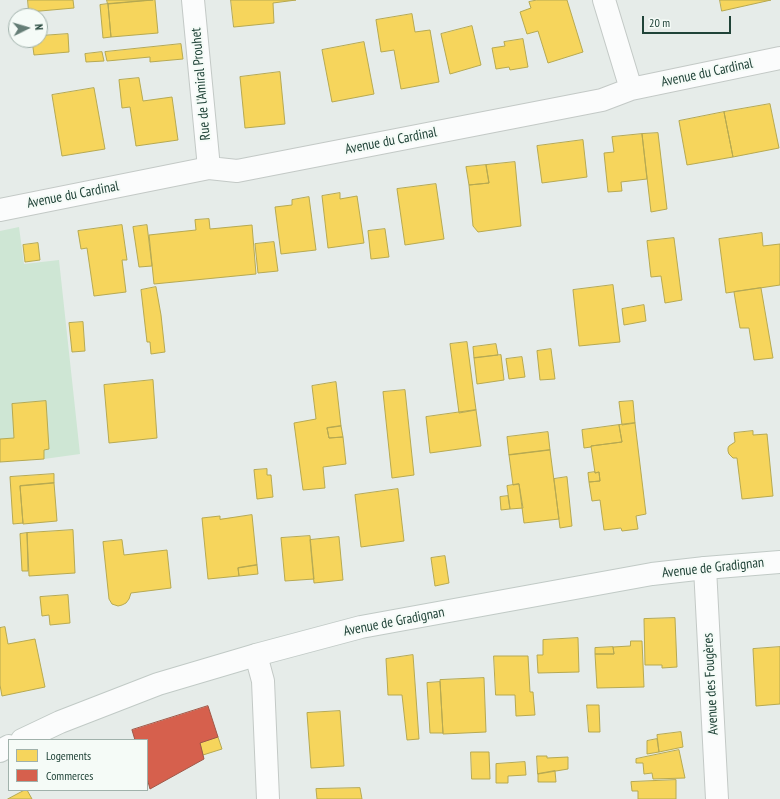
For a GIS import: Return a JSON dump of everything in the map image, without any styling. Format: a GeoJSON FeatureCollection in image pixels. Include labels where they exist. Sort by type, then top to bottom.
{"type":"FeatureCollection","features":[{"type":"Feature","properties":{"kind":"street","name":"Rue de l'Amiral Prouhet"},"geometry":{"type":"LineString","coordinates":[[193,0],[209,168]]}},
{"type":"Feature","properties":{"kind":"street"},"geometry":{"type":"LineString","coordinates":[[604,0],[631,89]]}},
{"type":"Feature","properties":{"kind":"street","name":"Avenue du Cardinal"},"geometry":{"type":"LineString","coordinates":[[0,210],[209,168],[237,171],[602,100],[631,89],[780,58]]}},
{"type":"Feature","properties":{"kind":"street","name":"Avenue de Gradignan"},"geometry":{"type":"LineString","coordinates":[[24,739],[60,722],[158,684],[256,655],[362,627],[652,574],[780,562]]}},
{"type":"Feature","properties":{"kind":"street","name":"Avenue des Fougères"},"geometry":{"type":"LineString","coordinates":[[705,568],[717,799]]}},
{"type":"Feature","properties":{"kind":"street"},"geometry":{"type":"LineString","coordinates":[[256,655],[263,681],[268,799]]}},
{"type":"Feature","properties":{"kind":"green space"},"geometry":{"type":"Polygon","coordinates":[[[19,227],[24,264],[59,260],[80,454],[44,459],[0,462],[0,231],[19,227]]]}},
{"type":"Feature","properties":{"kind":"building: Logements"},"geometry":{"type":"Polygon","coordinates":[[[28,0],[73,0],[74,8],[48,10],[48,8],[29,8],[28,0]]]}},
{"type":"Feature","properties":{"kind":"building: Logements"},"geometry":{"type":"Polygon","coordinates":[[[107,0],[153,0],[108,4],[107,0]]]}},
{"type":"Feature","properties":{"kind":"building: Logements"},"geometry":{"type":"Polygon","coordinates":[[[155,0],[158,33],[111,37],[108,4],[155,0]]]}},
{"type":"Feature","properties":{"kind":"building: Logements"},"geometry":{"type":"Polygon","coordinates":[[[231,0],[296,0],[273,3],[274,23],[234,27],[231,0]]]}},
{"type":"Feature","properties":{"kind":"building: Logements"},"geometry":{"type":"Polygon","coordinates":[[[537,0],[567,0],[583,52],[548,63],[538,31],[527,34],[520,12],[531,8],[529,2],[537,0]]]}},
{"type":"Feature","properties":{"kind":"building: Logements"},"geometry":{"type":"Polygon","coordinates":[[[720,0],[771,0],[722,11],[720,0]]]}},
{"type":"Feature","properties":{"kind":"building: Logements"},"geometry":{"type":"Polygon","coordinates":[[[108,4],[111,37],[103,38],[100,5],[108,4]]]}},
{"type":"Feature","properties":{"kind":"building: Logements"},"geometry":{"type":"Polygon","coordinates":[[[412,14],[415,32],[430,30],[439,82],[401,89],[394,50],[381,52],[376,20],[412,14]]]}},
{"type":"Feature","properties":{"kind":"building: Logements"},"geometry":{"type":"Polygon","coordinates":[[[472,26],[481,65],[450,74],[441,34],[472,26]]]}},
{"type":"Feature","properties":{"kind":"building: Logements"},"geometry":{"type":"Polygon","coordinates":[[[68,34],[69,52],[34,55],[33,48],[48,48],[48,35],[68,34]]]}},
{"type":"Feature","properties":{"kind":"building: Logements"},"geometry":{"type":"Polygon","coordinates":[[[523,39],[528,67],[510,70],[509,67],[496,69],[492,48],[505,46],[504,42],[523,39]]]}},
{"type":"Feature","properties":{"kind":"building: Logements"},"geometry":{"type":"Polygon","coordinates":[[[364,42],[374,94],[332,102],[322,50],[364,42]]]}},
{"type":"Feature","properties":{"kind":"building: Logements"},"geometry":{"type":"Polygon","coordinates":[[[181,44],[183,59],[150,62],[150,57],[107,61],[105,52],[181,44]]]}},
{"type":"Feature","properties":{"kind":"building: Logements"},"geometry":{"type":"Polygon","coordinates":[[[102,52],[104,61],[86,62],[85,54],[102,52]]]}},
{"type":"Feature","properties":{"kind":"building: Logements"},"geometry":{"type":"Polygon","coordinates":[[[280,72],[285,124],[245,128],[240,77],[280,72]]]}},
{"type":"Feature","properties":{"kind":"building: Logements"},"geometry":{"type":"Polygon","coordinates":[[[139,78],[143,101],[172,97],[178,140],[136,146],[130,107],[122,108],[119,80],[139,78]]]}},
{"type":"Feature","properties":{"kind":"building: Logements"},"geometry":{"type":"Polygon","coordinates":[[[94,88],[105,149],[62,156],[52,95],[94,88]]]}},
{"type":"Feature","properties":{"kind":"building: Logements"},"geometry":{"type":"Polygon","coordinates":[[[770,104],[779,148],[733,157],[724,112],[770,104]]]}},
{"type":"Feature","properties":{"kind":"building: Logements"},"geometry":{"type":"Polygon","coordinates":[[[724,112],[733,157],[687,165],[679,121],[724,112]]]}},
{"type":"Feature","properties":{"kind":"building: Logements"},"geometry":{"type":"Polygon","coordinates":[[[658,133],[667,209],[651,212],[642,134],[658,133]]]}},
{"type":"Feature","properties":{"kind":"building: Logements"},"geometry":{"type":"Polygon","coordinates":[[[642,134],[647,179],[621,182],[622,191],[608,192],[604,153],[614,152],[612,137],[642,134]]]}},
{"type":"Feature","properties":{"kind":"building: Logements"},"geometry":{"type":"Polygon","coordinates":[[[583,140],[587,177],[542,183],[537,146],[583,140]]]}},
{"type":"Feature","properties":{"kind":"building: Logements"},"geometry":{"type":"Polygon","coordinates":[[[515,162],[521,226],[478,232],[473,226],[469,185],[489,183],[486,165],[515,162]]]}},
{"type":"Feature","properties":{"kind":"building: Logements"},"geometry":{"type":"Polygon","coordinates":[[[486,165],[489,183],[469,185],[466,167],[486,165]]]}},
{"type":"Feature","properties":{"kind":"building: Logements"},"geometry":{"type":"Polygon","coordinates":[[[436,184],[444,239],[405,245],[397,189],[436,184]]]}},
{"type":"Feature","properties":{"kind":"building: Logements"},"geometry":{"type":"Polygon","coordinates":[[[340,193],[340,199],[357,196],[364,243],[328,248],[322,196],[340,193]]]}},
{"type":"Feature","properties":{"kind":"building: Logements"},"geometry":{"type":"Polygon","coordinates":[[[309,197],[316,250],[281,254],[275,207],[292,205],[292,200],[309,197]]]}},
{"type":"Feature","properties":{"kind":"building: Logements"},"geometry":{"type":"Polygon","coordinates":[[[209,219],[210,229],[252,225],[256,274],[154,284],[149,235],[196,230],[195,220],[209,219]]]}},
{"type":"Feature","properties":{"kind":"building: Logements"},"geometry":{"type":"Polygon","coordinates":[[[122,225],[127,260],[122,260],[126,292],[94,296],[87,248],[81,249],[78,231],[122,225]]]}},
{"type":"Feature","properties":{"kind":"building: Logements"},"geometry":{"type":"Polygon","coordinates":[[[147,225],[152,266],[139,267],[133,227],[147,225]]]}},
{"type":"Feature","properties":{"kind":"building: Logements"},"geometry":{"type":"Polygon","coordinates":[[[385,229],[389,257],[371,259],[368,231],[385,229]]]}},
{"type":"Feature","properties":{"kind":"building: Logements"},"geometry":{"type":"Polygon","coordinates":[[[762,233],[763,246],[780,244],[780,285],[726,293],[719,239],[762,233]]]}},
{"type":"Feature","properties":{"kind":"building: Logements"},"geometry":{"type":"Polygon","coordinates":[[[674,238],[682,300],[665,303],[661,276],[651,277],[647,241],[674,238]]]}},
{"type":"Feature","properties":{"kind":"building: Logements"},"geometry":{"type":"Polygon","coordinates":[[[274,242],[278,271],[258,273],[255,244],[274,242]]]}},
{"type":"Feature","properties":{"kind":"building: Logements"},"geometry":{"type":"Polygon","coordinates":[[[38,243],[40,260],[25,262],[23,245],[38,243]]]}},
{"type":"Feature","properties":{"kind":"building: Logements"},"geometry":{"type":"Polygon","coordinates":[[[613,285],[620,342],[579,346],[573,290],[613,285]]]}},
{"type":"Feature","properties":{"kind":"building: Logements"},"geometry":{"type":"Polygon","coordinates":[[[156,287],[165,352],[151,354],[150,342],[147,342],[141,290],[156,287]]]}},
{"type":"Feature","properties":{"kind":"building: Logements"},"geometry":{"type":"Polygon","coordinates":[[[761,288],[773,358],[754,360],[749,328],[740,328],[734,292],[761,288]]]}},
{"type":"Feature","properties":{"kind":"building: Logements"},"geometry":{"type":"Polygon","coordinates":[[[644,305],[646,321],[624,325],[622,309],[644,305]]]}},
{"type":"Feature","properties":{"kind":"building: Logements"},"geometry":{"type":"Polygon","coordinates":[[[83,322],[85,351],[72,352],[69,323],[83,322]]]}},
{"type":"Feature","properties":{"kind":"building: Logements"},"geometry":{"type":"Polygon","coordinates":[[[467,342],[476,410],[459,413],[450,344],[467,342]]]}},
{"type":"Feature","properties":{"kind":"building: Logements"},"geometry":{"type":"Polygon","coordinates":[[[496,344],[498,355],[474,358],[473,347],[496,344]]]}},
{"type":"Feature","properties":{"kind":"building: Logements"},"geometry":{"type":"Polygon","coordinates":[[[551,349],[555,379],[540,380],[537,351],[551,349]]]}},
{"type":"Feature","properties":{"kind":"building: Logements"},"geometry":{"type":"Polygon","coordinates":[[[501,355],[504,380],[477,384],[474,358],[501,355]]]}},
{"type":"Feature","properties":{"kind":"building: Logements"},"geometry":{"type":"Polygon","coordinates":[[[522,357],[525,377],[509,379],[506,359],[522,357]]]}},
{"type":"Feature","properties":{"kind":"building: Logements"},"geometry":{"type":"Polygon","coordinates":[[[153,380],[157,438],[109,443],[104,385],[153,380]]]}},
{"type":"Feature","properties":{"kind":"building: Logements"},"geometry":{"type":"Polygon","coordinates":[[[336,382],[341,426],[327,428],[329,438],[343,437],[346,464],[323,467],[325,488],[303,490],[294,423],[316,419],[312,386],[336,382]]]}},
{"type":"Feature","properties":{"kind":"building: Logements"},"geometry":{"type":"Polygon","coordinates":[[[405,390],[414,475],[392,478],[383,392],[405,390]]]}},
{"type":"Feature","properties":{"kind":"building: Logements"},"geometry":{"type":"Polygon","coordinates":[[[46,401],[49,449],[44,450],[44,459],[0,462],[0,439],[14,438],[12,404],[46,401]]]}},
{"type":"Feature","properties":{"kind":"building: Logements"},"geometry":{"type":"Polygon","coordinates":[[[633,401],[635,423],[622,425],[619,402],[633,401]]]}},
{"type":"Feature","properties":{"kind":"building: Logements"},"geometry":{"type":"Polygon","coordinates":[[[476,410],[481,446],[430,453],[426,417],[476,410]]]}},
{"type":"Feature","properties":{"kind":"building: Logements"},"geometry":{"type":"Polygon","coordinates":[[[635,423],[646,514],[636,516],[638,529],[622,531],[621,528],[604,530],[600,500],[592,501],[589,482],[600,481],[599,472],[595,473],[591,446],[622,442],[619,425],[635,423]]]}},
{"type":"Feature","properties":{"kind":"building: Logements"},"geometry":{"type":"Polygon","coordinates":[[[619,425],[622,442],[584,448],[582,430],[619,425]]]}},
{"type":"Feature","properties":{"kind":"building: Logements"},"geometry":{"type":"Polygon","coordinates":[[[341,426],[343,437],[329,438],[327,428],[341,426]]]}},
{"type":"Feature","properties":{"kind":"building: Logements"},"geometry":{"type":"Polygon","coordinates":[[[753,431],[753,435],[767,434],[773,496],[742,499],[737,458],[733,458],[729,454],[728,448],[735,442],[734,433],[753,431]]]}},
{"type":"Feature","properties":{"kind":"building: Logements"},"geometry":{"type":"Polygon","coordinates":[[[548,432],[550,450],[509,455],[507,437],[548,432]]]}},
{"type":"Feature","properties":{"kind":"building: Logements"},"geometry":{"type":"Polygon","coordinates":[[[550,450],[559,519],[524,523],[519,484],[513,485],[509,455],[550,450]]]}},
{"type":"Feature","properties":{"kind":"building: Logements"},"geometry":{"type":"Polygon","coordinates":[[[267,469],[267,475],[271,475],[273,497],[257,499],[254,470],[267,469]]]}},
{"type":"Feature","properties":{"kind":"building: Logements"},"geometry":{"type":"Polygon","coordinates":[[[599,472],[600,481],[589,482],[588,473],[599,472]]]}},
{"type":"Feature","properties":{"kind":"building: Logements"},"geometry":{"type":"Polygon","coordinates":[[[54,474],[54,483],[20,486],[23,523],[13,524],[10,477],[54,474]]]}},
{"type":"Feature","properties":{"kind":"building: Logements"},"geometry":{"type":"Polygon","coordinates":[[[567,477],[572,526],[560,528],[554,479],[567,477]]]}},
{"type":"Feature","properties":{"kind":"building: Logements"},"geometry":{"type":"Polygon","coordinates":[[[54,483],[57,521],[23,524],[20,486],[54,483]]]}},
{"type":"Feature","properties":{"kind":"building: Logements"},"geometry":{"type":"Polygon","coordinates":[[[519,484],[523,508],[510,509],[507,486],[519,484]]]}},
{"type":"Feature","properties":{"kind":"building: Logements"},"geometry":{"type":"Polygon","coordinates":[[[398,489],[404,541],[361,547],[355,495],[398,489]]]}},
{"type":"Feature","properties":{"kind":"building: Logements"},"geometry":{"type":"Polygon","coordinates":[[[508,496],[510,509],[501,510],[500,497],[508,496]]]}},
{"type":"Feature","properties":{"kind":"building: Logements"},"geometry":{"type":"Polygon","coordinates":[[[252,515],[257,565],[238,568],[239,576],[208,579],[202,518],[220,516],[220,519],[252,515]]]}},
{"type":"Feature","properties":{"kind":"building: Logements"},"geometry":{"type":"Polygon","coordinates":[[[73,530],[75,573],[29,576],[27,533],[73,530]]]}},
{"type":"Feature","properties":{"kind":"building: Logements"},"geometry":{"type":"Polygon","coordinates":[[[27,533],[28,571],[22,571],[20,534],[27,533]]]}},
{"type":"Feature","properties":{"kind":"building: Logements"},"geometry":{"type":"Polygon","coordinates":[[[310,536],[314,579],[285,581],[281,538],[310,536]]]}},
{"type":"Feature","properties":{"kind":"building: Logements"},"geometry":{"type":"Polygon","coordinates":[[[339,537],[343,580],[314,583],[310,540],[339,537]]]}},
{"type":"Feature","properties":{"kind":"building: Logements"},"geometry":{"type":"Polygon","coordinates":[[[122,540],[124,555],[167,550],[171,588],[131,593],[126,603],[118,606],[112,604],[109,599],[103,542],[122,540]]]}},
{"type":"Feature","properties":{"kind":"building: Logements"},"geometry":{"type":"Polygon","coordinates":[[[445,556],[449,583],[435,586],[431,558],[445,556]]]}},
{"type":"Feature","properties":{"kind":"building: Logements"},"geometry":{"type":"Polygon","coordinates":[[[257,565],[258,574],[239,576],[238,568],[257,565]]]}},
{"type":"Feature","properties":{"kind":"building: Logements"},"geometry":{"type":"Polygon","coordinates":[[[68,595],[70,623],[50,625],[49,615],[42,616],[40,597],[68,595]]]}},
{"type":"Feature","properties":{"kind":"building: Logements"},"geometry":{"type":"Polygon","coordinates":[[[675,618],[677,667],[662,668],[662,665],[645,665],[644,619],[675,618]]]}},
{"type":"Feature","properties":{"kind":"building: Logements"},"geometry":{"type":"Polygon","coordinates":[[[5,627],[8,644],[35,639],[45,687],[2,696],[0,685],[0,628],[5,627]]]}},
{"type":"Feature","properties":{"kind":"building: Logements"},"geometry":{"type":"Polygon","coordinates":[[[578,638],[579,672],[538,673],[537,655],[543,655],[543,640],[578,638]]]}},
{"type":"Feature","properties":{"kind":"building: Logements"},"geometry":{"type":"Polygon","coordinates":[[[631,641],[642,641],[644,687],[597,688],[595,654],[614,654],[613,647],[630,646],[631,641]]]}},
{"type":"Feature","properties":{"kind":"building: Logements"},"geometry":{"type":"Polygon","coordinates":[[[613,647],[614,654],[595,654],[595,648],[613,647]]]}},
{"type":"Feature","properties":{"kind":"building: Logements"},"geometry":{"type":"Polygon","coordinates":[[[780,647],[780,704],[756,706],[753,649],[780,647]]]}},
{"type":"Feature","properties":{"kind":"building: Logements"},"geometry":{"type":"Polygon","coordinates":[[[413,655],[419,739],[407,740],[402,695],[388,695],[386,659],[413,655]]]}},
{"type":"Feature","properties":{"kind":"building: Logements"},"geometry":{"type":"Polygon","coordinates":[[[494,656],[528,656],[530,692],[533,692],[535,715],[516,716],[515,695],[496,695],[494,656]]]}},
{"type":"Feature","properties":{"kind":"building: Logements"},"geometry":{"type":"Polygon","coordinates":[[[484,678],[486,732],[443,734],[440,680],[484,678]]]}},
{"type":"Feature","properties":{"kind":"building: Logements"},"geometry":{"type":"Polygon","coordinates":[[[440,682],[443,733],[430,733],[427,683],[440,682]]]}},
{"type":"Feature","properties":{"kind":"building: Logements"},"geometry":{"type":"Polygon","coordinates":[[[587,705],[599,705],[600,732],[589,732],[587,705]]]}},
{"type":"Feature","properties":{"kind":"building: Logements"},"geometry":{"type":"Polygon","coordinates":[[[340,711],[344,766],[311,768],[307,713],[340,711]]]}},
{"type":"Feature","properties":{"kind":"building: Logements"},"geometry":{"type":"Polygon","coordinates":[[[681,732],[683,747],[659,752],[657,735],[681,732]]]}},
{"type":"Feature","properties":{"kind":"building: Logements"},"geometry":{"type":"Polygon","coordinates":[[[218,737],[222,749],[203,755],[200,743],[218,737]]]}},
{"type":"Feature","properties":{"kind":"building: Logements"},"geometry":{"type":"Polygon","coordinates":[[[657,739],[659,752],[647,754],[647,741],[657,739]]]}},
{"type":"Feature","properties":{"kind":"building: Logements"},"geometry":{"type":"Polygon","coordinates":[[[679,750],[685,778],[653,779],[652,773],[644,774],[643,763],[636,763],[636,759],[679,750]]]}},
{"type":"Feature","properties":{"kind":"building: Logements"},"geometry":{"type":"Polygon","coordinates":[[[471,752],[489,752],[490,779],[472,779],[471,752]]]}},
{"type":"Feature","properties":{"kind":"building: Logements"},"geometry":{"type":"Polygon","coordinates":[[[537,756],[547,756],[547,758],[568,757],[568,769],[538,774],[537,756]]]}},
{"type":"Feature","properties":{"kind":"building: Logements"},"geometry":{"type":"Polygon","coordinates":[[[525,762],[526,775],[508,776],[508,783],[496,783],[496,764],[525,762]]]}},
{"type":"Feature","properties":{"kind":"building: Logements"},"geometry":{"type":"Polygon","coordinates":[[[555,771],[556,782],[538,782],[538,774],[555,771]]]}},
{"type":"Feature","properties":{"kind":"building: Logements"},"geometry":{"type":"Polygon","coordinates":[[[676,780],[676,799],[638,799],[638,791],[632,791],[631,782],[676,780]]]}},
{"type":"Feature","properties":{"kind":"building: Logements"},"geometry":{"type":"Polygon","coordinates":[[[360,788],[362,799],[317,799],[316,789],[360,788]]]}},
{"type":"Feature","properties":{"kind":"building: Logements"},"geometry":{"type":"Polygon","coordinates":[[[23,791],[28,791],[32,799],[8,799],[23,791]]]}},
{"type":"Feature","properties":{"kind":"building: Commerces"},"geometry":{"type":"Polygon","coordinates":[[[208,706],[218,737],[200,743],[204,759],[150,789],[148,782],[148,739],[135,739],[132,730],[208,706]]]}}]}
